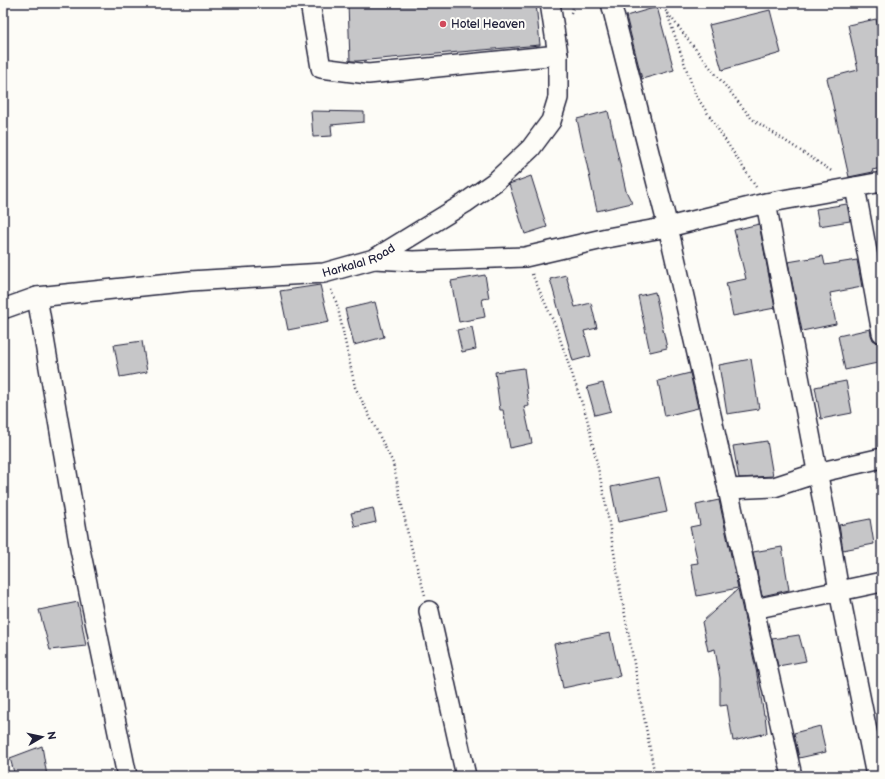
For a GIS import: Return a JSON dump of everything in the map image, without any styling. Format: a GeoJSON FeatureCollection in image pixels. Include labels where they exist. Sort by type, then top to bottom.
{"type":"FeatureCollection","features":[{"type":"Feature","properties":{"kind":"street"},"geometry":{"type":"LineString","coordinates":[[310,3],[322,68],[368,74],[558,55]]}},
{"type":"Feature","properties":{"kind":"street","name":"Harkalal Road"},"geometry":{"type":"LineString","coordinates":[[3,309],[38,297],[190,281],[324,273],[374,259],[465,203],[496,181],[531,148],[551,121],[558,98],[558,55],[550,3]]}},
{"type":"Feature","properties":{"kind":"street"},"geometry":{"type":"LineString","coordinates":[[611,3],[668,227],[792,776]]}},
{"type":"Feature","properties":{"kind":"street"},"geometry":{"type":"LineString","coordinates":[[374,259],[413,261],[525,257],[607,238],[668,227],[766,203],[882,182]]}},
{"type":"Feature","properties":{"kind":"street"},"geometry":{"type":"LineString","coordinates":[[855,187],[882,333]]}},
{"type":"Feature","properties":{"kind":"street"},"geometry":{"type":"LineString","coordinates":[[766,203],[839,591],[876,776]]}},
{"type":"Feature","properties":{"kind":"street"},"geometry":{"type":"LineString","coordinates":[[38,297],[80,549],[127,776]]}},
{"type":"Feature","properties":{"kind":"street"},"geometry":{"type":"LineString","coordinates":[[728,489],[774,487],[818,473],[882,458]]}},
{"type":"Feature","properties":{"kind":"street"},"geometry":{"type":"LineString","coordinates":[[754,609],[882,582]]}},
{"type":"Feature","properties":{"kind":"street"},"geometry":{"type":"LineString","coordinates":[[429,611],[466,776]]}},
{"type":"Feature","properties":{"kind":"path"},"geometry":{"type":"LineString","coordinates":[[664,3],[695,94],[766,203]]}},
{"type":"Feature","properties":{"kind":"path"},"geometry":{"type":"LineString","coordinates":[[666,11],[697,52],[752,119],[855,187]]}},
{"type":"Feature","properties":{"kind":"path"},"geometry":{"type":"LineString","coordinates":[[525,257],[556,327],[587,418],[605,500],[655,776]]}},
{"type":"Feature","properties":{"kind":"path"},"geometry":{"type":"LineString","coordinates":[[324,273],[337,304],[354,387],[393,463],[409,539],[429,611]]}},
{"type":"Feature","properties":{"kind":"building","name":"Hotel Heaven"},"geometry":{"type":"Polygon","coordinates":[[[348,3],[536,3],[540,45],[350,61],[348,3]]]}},
{"type":"Feature","properties":{"kind":"building"},"geometry":{"type":"Polygon","coordinates":[[[657,7],[674,70],[642,79],[626,16],[657,7]]]}},
{"type":"Feature","properties":{"kind":"building"},"geometry":{"type":"Polygon","coordinates":[[[770,10],[781,53],[722,70],[709,25],[770,10]]]}},
{"type":"Feature","properties":{"kind":"building"},"geometry":{"type":"Polygon","coordinates":[[[876,19],[882,44],[882,168],[872,170],[873,172],[849,177],[827,78],[858,70],[848,25],[876,19]]]}},
{"type":"Feature","properties":{"kind":"building"},"geometry":{"type":"Polygon","coordinates":[[[311,111],[364,112],[364,122],[331,125],[332,136],[313,137],[311,111]]]}},
{"type":"Feature","properties":{"kind":"building"},"geometry":{"type":"Polygon","coordinates":[[[608,111],[626,191],[632,203],[597,211],[577,119],[608,111]]]}},
{"type":"Feature","properties":{"kind":"building"},"geometry":{"type":"Polygon","coordinates":[[[531,176],[547,227],[525,234],[509,184],[531,176]]]}},
{"type":"Feature","properties":{"kind":"building"},"geometry":{"type":"Polygon","coordinates":[[[847,204],[850,221],[819,226],[816,209],[847,204]]]}},
{"type":"Feature","properties":{"kind":"building"},"geometry":{"type":"Polygon","coordinates":[[[759,224],[775,308],[733,316],[726,283],[746,279],[734,230],[759,224]]]}},
{"type":"Feature","properties":{"kind":"building"},"geometry":{"type":"Polygon","coordinates":[[[823,256],[825,265],[857,260],[862,287],[830,293],[836,324],[802,331],[788,262],[823,256]]]}},
{"type":"Feature","properties":{"kind":"building"},"geometry":{"type":"Polygon","coordinates":[[[485,275],[489,298],[482,299],[485,317],[459,322],[451,281],[485,275]]]}},
{"type":"Feature","properties":{"kind":"building"},"geometry":{"type":"Polygon","coordinates":[[[566,275],[575,307],[591,303],[597,328],[584,331],[591,356],[573,361],[550,279],[566,275]]]}},
{"type":"Feature","properties":{"kind":"building"},"geometry":{"type":"Polygon","coordinates":[[[320,285],[329,322],[288,330],[280,291],[320,285]]]}},
{"type":"Feature","properties":{"kind":"building"},"geometry":{"type":"Polygon","coordinates":[[[655,292],[667,348],[650,352],[638,296],[655,292]]]}},
{"type":"Feature","properties":{"kind":"building"},"geometry":{"type":"Polygon","coordinates":[[[375,302],[384,337],[354,345],[345,309],[375,302]]]}},
{"type":"Feature","properties":{"kind":"building"},"geometry":{"type":"Polygon","coordinates":[[[472,327],[476,349],[462,352],[457,330],[472,327]]]}},
{"type":"Feature","properties":{"kind":"building"},"geometry":{"type":"Polygon","coordinates":[[[870,329],[873,340],[878,343],[882,362],[845,370],[838,336],[870,329]]]}},
{"type":"Feature","properties":{"kind":"building"},"geometry":{"type":"Polygon","coordinates":[[[142,341],[147,372],[120,377],[114,345],[142,341]]]}},
{"type":"Feature","properties":{"kind":"building"},"geometry":{"type":"Polygon","coordinates":[[[751,359],[759,409],[727,414],[719,365],[751,359]]]}},
{"type":"Feature","properties":{"kind":"building"},"geometry":{"type":"Polygon","coordinates":[[[524,368],[529,406],[524,407],[532,443],[510,448],[503,410],[500,410],[495,372],[524,368]]]}},
{"type":"Feature","properties":{"kind":"building"},"geometry":{"type":"Polygon","coordinates":[[[690,373],[698,408],[665,416],[658,381],[690,373]]]}},
{"type":"Feature","properties":{"kind":"building"},"geometry":{"type":"Polygon","coordinates":[[[846,381],[852,413],[821,419],[815,387],[846,381]]]}},
{"type":"Feature","properties":{"kind":"building"},"geometry":{"type":"Polygon","coordinates":[[[603,383],[611,411],[595,415],[587,387],[603,383]]]}},
{"type":"Feature","properties":{"kind":"building"},"geometry":{"type":"Polygon","coordinates":[[[767,441],[773,476],[739,478],[733,446],[767,441]]]}},
{"type":"Feature","properties":{"kind":"building"},"geometry":{"type":"Polygon","coordinates":[[[659,477],[667,512],[618,522],[611,487],[659,477]]]}},
{"type":"Feature","properties":{"kind":"building"},"geometry":{"type":"Polygon","coordinates":[[[719,500],[738,588],[697,596],[691,564],[698,563],[690,527],[700,525],[696,505],[719,500]]]}},
{"type":"Feature","properties":{"kind":"building"},"geometry":{"type":"Polygon","coordinates":[[[373,508],[376,522],[355,527],[351,513],[373,508]]]}},
{"type":"Feature","properties":{"kind":"building"},"geometry":{"type":"Polygon","coordinates":[[[870,519],[874,544],[843,550],[839,525],[870,519]]]}},
{"type":"Feature","properties":{"kind":"building"},"geometry":{"type":"Polygon","coordinates":[[[782,547],[789,590],[762,596],[753,552],[782,547]]]}},
{"type":"Feature","properties":{"kind":"building"},"geometry":{"type":"Polygon","coordinates":[[[738,589],[756,669],[767,733],[733,741],[727,705],[720,706],[720,678],[715,649],[708,651],[702,622],[738,589]]]}},
{"type":"Feature","properties":{"kind":"building"},"geometry":{"type":"Polygon","coordinates":[[[78,602],[86,646],[50,650],[39,610],[78,602]]]}},
{"type":"Feature","properties":{"kind":"building"},"geometry":{"type":"Polygon","coordinates":[[[610,633],[620,676],[563,688],[554,644],[610,633]]]}},
{"type":"Feature","properties":{"kind":"building"},"geometry":{"type":"Polygon","coordinates":[[[799,635],[806,661],[778,666],[772,639],[799,635]]]}},
{"type":"Feature","properties":{"kind":"building"},"geometry":{"type":"Polygon","coordinates":[[[820,726],[826,752],[799,758],[794,733],[820,726]]]}},
{"type":"Feature","properties":{"kind":"building"},"geometry":{"type":"Polygon","coordinates":[[[42,746],[47,776],[15,776],[10,758],[42,746]]]}},
{"type":"Feature","properties":{"kind":"place","name":"Hotel Heaven"},"geometry":{"type":"Point","coordinates":[443,24]}}]}
